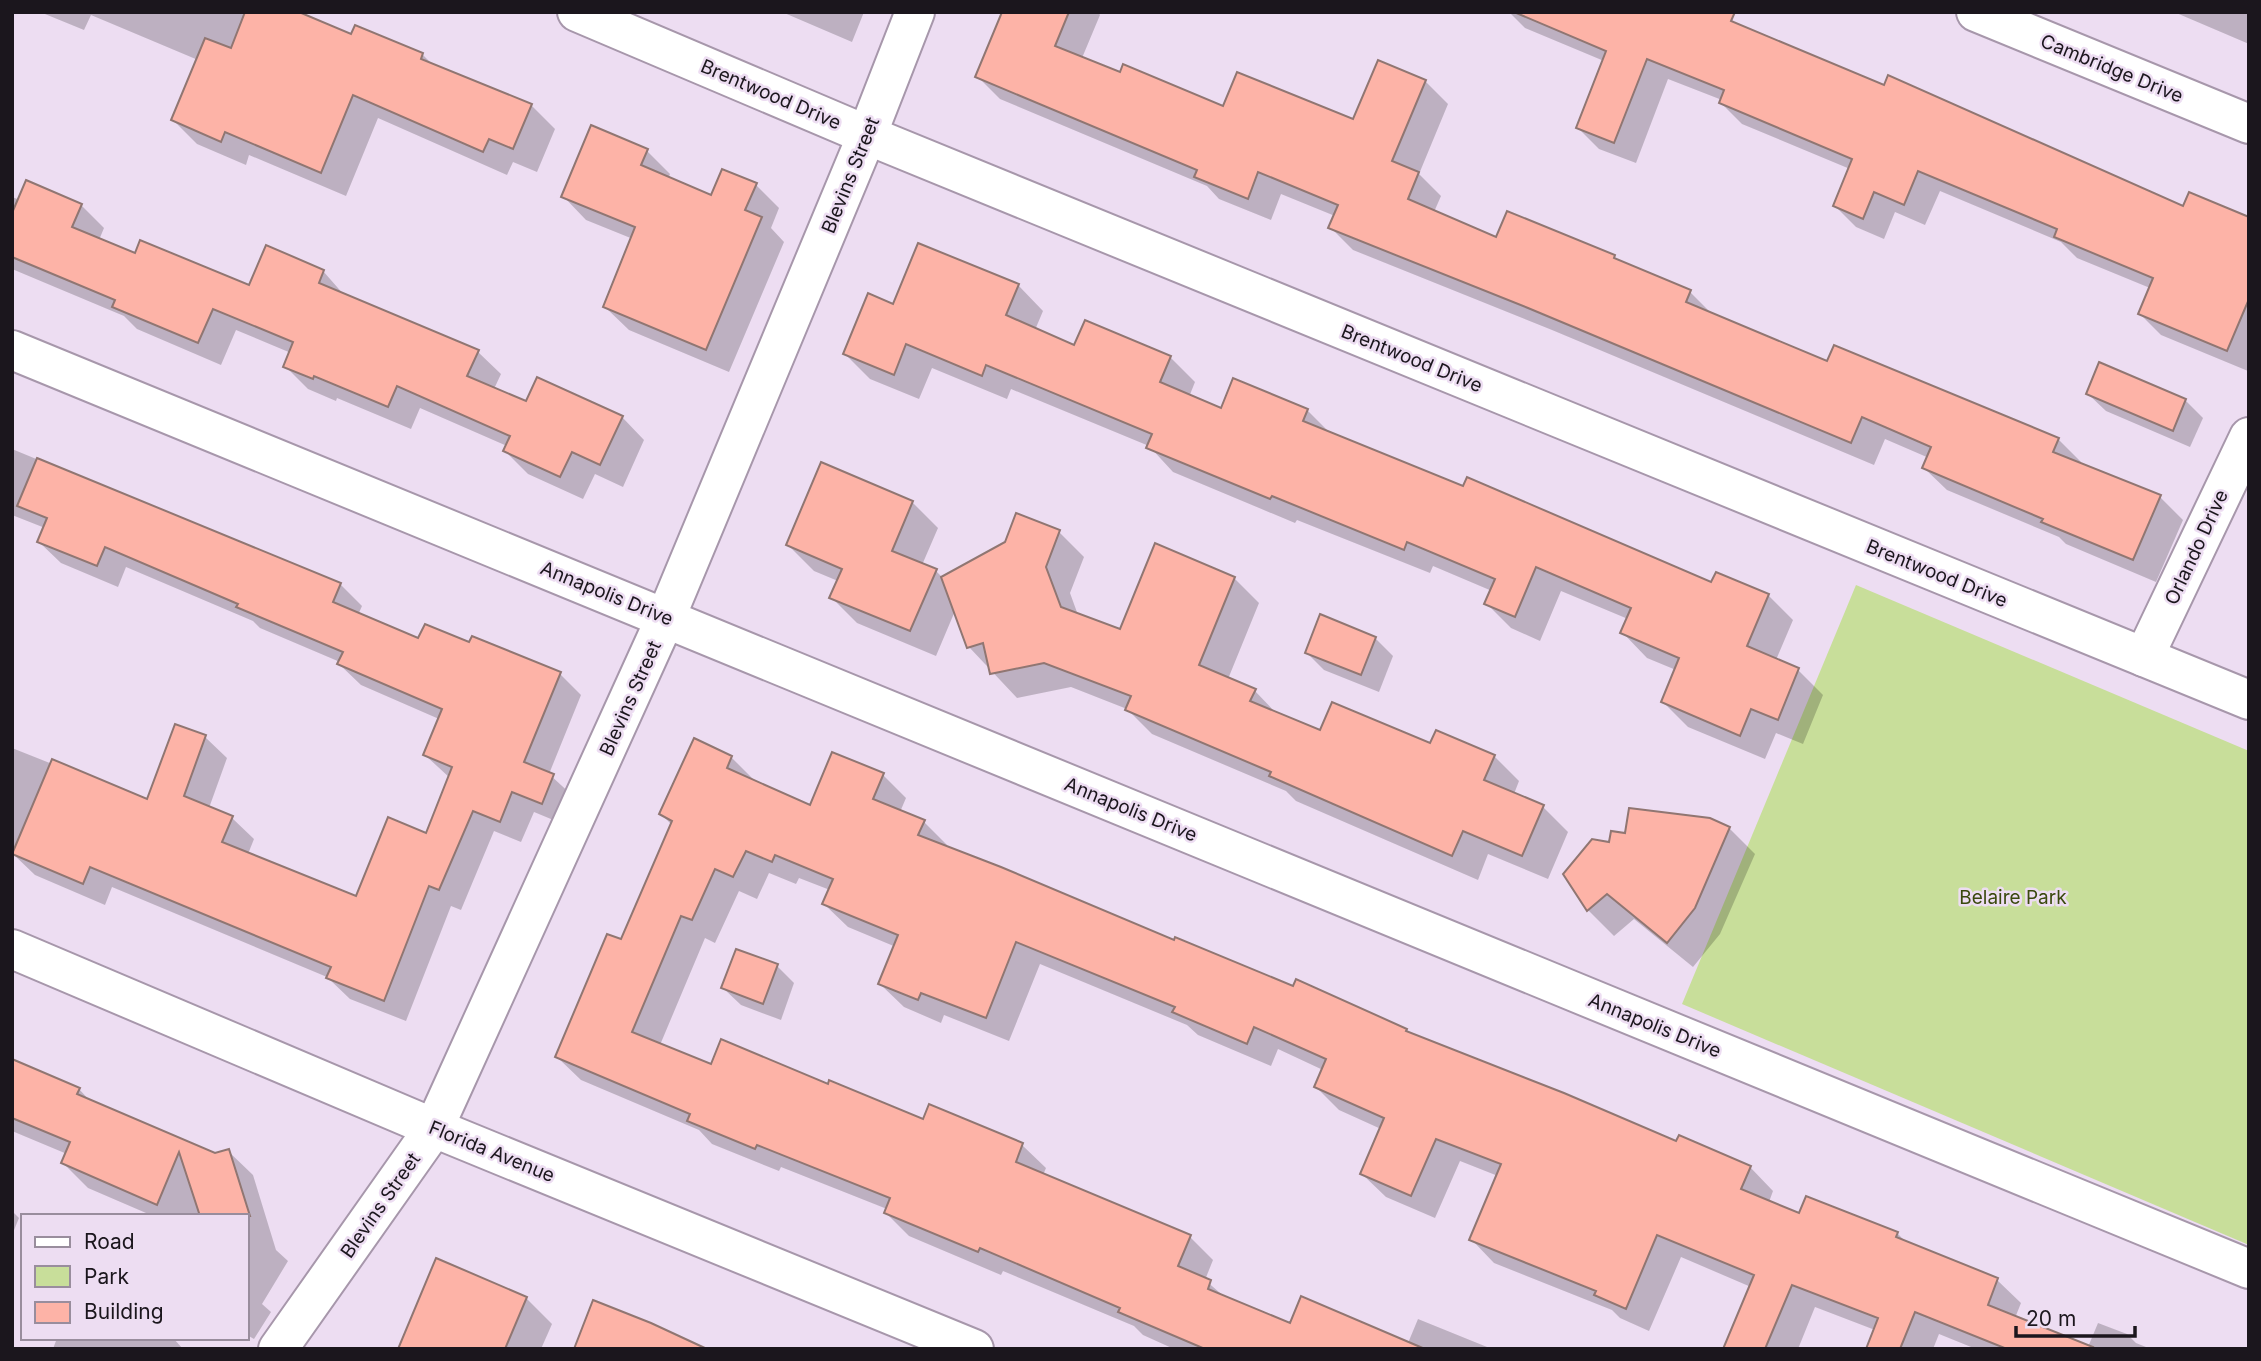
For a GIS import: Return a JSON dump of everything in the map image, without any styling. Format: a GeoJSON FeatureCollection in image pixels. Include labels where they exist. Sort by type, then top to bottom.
{"type":"FeatureCollection","features":[{"type":"Feature","properties":{"kind":"street","name":"Brentwood Drive"},"geometry":{"type":"LineString","coordinates":[[577,12],[867,135],[2249,700]]}},
{"type":"Feature","properties":{"kind":"street","name":"Blevins Street"},"geometry":{"type":"LineString","coordinates":[[278,1349],[434,1128],[666,617],[867,135],[915,12]]}},
{"type":"Feature","properties":{"kind":"street","name":"Cambridge Drive"},"geometry":{"type":"LineString","coordinates":[[1976,12],[2249,124]]}},
{"type":"Feature","properties":{"kind":"street","name":"Annapolis Drive"},"geometry":{"type":"LineString","coordinates":[[12,349],[2249,1269]]}},
{"type":"Feature","properties":{"kind":"street","name":"Orlando Drive"},"geometry":{"type":"LineString","coordinates":[[2144,657],[2249,437]]}},
{"type":"Feature","properties":{"kind":"street","name":"Florida Avenue"},"geometry":{"type":"LineString","coordinates":[[12,949],[434,1128],[974,1349]]}},
{"type":"Feature","properties":{"kind":"green space","name":"Belaire Park"},"geometry":{"type":"Polygon","coordinates":[[[1856,585],[2249,751],[2249,1245],[1682,1004],[1856,585]]]}},
{"type":"Feature","properties":{"kind":"building"},"geometry":{"type":"Polygon","coordinates":[[[245,12],[299,12],[351,34],[355,25],[423,53],[421,59],[532,104],[513,149],[489,139],[483,152],[353,95],[321,173],[225,132],[221,142],[171,120],[205,38],[231,48],[245,12]]]}},
{"type":"Feature","properties":{"kind":"building"},"geometry":{"type":"Polygon","coordinates":[[[1002,12],[1069,12],[1055,46],[1120,72],[1123,64],[1223,106],[1237,72],[1353,119],[1378,60],[1426,80],[1392,161],[1419,172],[1408,199],[1496,237],[1507,211],[1615,255],[1614,258],[1691,290],[1686,302],[1827,361],[1834,345],[2059,438],[2053,452],[2161,495],[2133,560],[1922,468],[1931,447],[1862,417],[1851,443],[1328,228],[1338,205],[1258,172],[1248,199],[1194,177],[1197,170],[975,77],[1002,12]]]}},
{"type":"Feature","properties":{"kind":"building"},"geometry":{"type":"Polygon","coordinates":[[[1514,12],[1735,12],[1731,21],[1884,85],[1888,75],[2183,206],[2189,192],[2249,217],[2249,299],[2227,351],[2138,314],[2153,278],[2054,237],[2057,229],[1918,171],[1904,205],[1874,192],[1863,219],[1833,206],[1852,159],[1719,103],[1724,90],[1647,59],[1614,143],[1576,128],[1606,51],[1514,12]]]}},
{"type":"Feature","properties":{"kind":"building"},"geometry":{"type":"Polygon","coordinates":[[[591,125],[648,149],[641,165],[711,195],[722,169],[757,183],[745,210],[762,217],[706,350],[603,307],[635,227],[561,197],[591,125]]]}},
{"type":"Feature","properties":{"kind":"building"},"geometry":{"type":"Polygon","coordinates":[[[26,180],[82,204],[72,227],[135,253],[140,240],[249,285],[266,245],[324,270],[319,283],[479,350],[467,376],[526,401],[537,377],[623,416],[600,465],[572,452],[560,477],[503,451],[510,436],[397,386],[388,407],[314,376],[313,379],[283,367],[293,342],[213,309],[198,343],[112,307],[115,300],[12,257],[12,213],[26,180]]]}},
{"type":"Feature","properties":{"kind":"building"},"geometry":{"type":"Polygon","coordinates":[[[918,243],[1019,284],[1006,315],[1074,345],[1085,320],[1171,356],[1160,382],[1221,408],[1233,378],[1308,409],[1303,421],[1463,486],[1467,477],[1711,582],[1716,572],[1769,594],[1747,646],[1799,668],[1778,720],[1751,709],[1740,736],[1661,702],[1679,658],[1620,633],[1631,608],[1536,567],[1515,617],[1484,604],[1495,579],[1407,542],[1404,550],[1146,448],[1152,434],[986,365],[982,376],[906,344],[894,375],[843,354],[868,293],[893,304],[918,243]]]}},
{"type":"Feature","properties":{"kind":"building"},"geometry":{"type":"Polygon","coordinates":[[[2099,362],[2186,399],[2173,431],[2086,394],[2099,362]]]}},
{"type":"Feature","properties":{"kind":"building"},"geometry":{"type":"Polygon","coordinates":[[[37,458],[341,583],[333,602],[418,638],[425,624],[469,642],[472,636],[561,672],[524,762],[554,774],[542,804],[512,792],[500,822],[473,811],[439,890],[429,886],[384,1001],[326,978],[331,967],[90,867],[83,884],[12,854],[52,759],[147,799],[175,724],[206,735],[184,796],[233,816],[222,842],[356,896],[388,817],[426,833],[452,767],[423,755],[442,709],[337,664],[343,652],[105,547],[97,566],[37,542],[47,518],[17,506],[37,458]]]}},
{"type":"Feature","properties":{"kind":"building"},"geometry":{"type":"Polygon","coordinates":[[[821,462],[913,501],[892,551],[937,569],[910,631],[829,598],[842,569],[786,545],[821,462]]]}},
{"type":"Feature","properties":{"kind":"building"},"geometry":{"type":"Polygon","coordinates":[[[1016,513],[1060,530],[1046,567],[1061,607],[1120,629],[1155,543],[1235,577],[1199,665],[1256,689],[1250,701],[1320,730],[1332,702],[1430,743],[1436,730],[1495,755],[1484,780],[1544,805],[1522,856],[1463,831],[1452,856],[1269,776],[1271,772],[1125,710],[1131,696],[1044,663],[990,674],[983,643],[967,648],[941,577],[1005,542],[1016,513]]]}},
{"type":"Feature","properties":{"kind":"building"},"geometry":{"type":"Polygon","coordinates":[[[1320,614],[1376,637],[1361,675],[1305,653],[1320,614]]]}},
{"type":"Feature","properties":{"kind":"building"},"geometry":{"type":"Polygon","coordinates":[[[694,738],[732,756],[727,768],[810,805],[832,752],[884,773],[873,799],[925,820],[918,835],[1293,986],[1296,979],[1407,1029],[1406,1031],[1564,1093],[1676,1141],[1679,1135],[1751,1166],[1741,1189],[1799,1213],[1806,1196],[1898,1232],[1896,1237],[1998,1278],[1988,1305],[2093,1347],[2007,1349],[1915,1312],[1900,1349],[1866,1349],[1878,1318],[1792,1285],[1765,1349],[1723,1349],[1754,1275],[1657,1235],[1626,1309],[1594,1295],[1596,1291],[1469,1240],[1501,1164],[1436,1139],[1411,1196],[1360,1174],[1384,1118],[1314,1087],[1326,1059],[1254,1027],[1247,1044],[1172,1012],[1175,1007],[1016,942],[986,1018],[921,993],[918,1000],[878,984],[898,935],[822,904],[833,879],[775,855],[772,862],[746,851],[733,877],[715,869],[692,920],[681,916],[632,1032],[711,1064],[721,1039],[828,1084],[829,1080],[923,1119],[929,1104],[1023,1143],[1016,1162],[1191,1235],[1178,1266],[1211,1280],[1208,1289],[1290,1323],[1301,1296],[1425,1349],[1205,1349],[1118,1312],[1120,1308],[980,1248],[978,1252],[884,1213],[890,1198],[757,1145],[755,1149],[687,1121],[690,1114],[555,1057],[607,934],[621,939],[672,821],[659,814],[694,738]]]}},
{"type":"Feature","properties":{"kind":"building"},"geometry":{"type":"Polygon","coordinates":[[[1629,808],[1710,818],[1730,827],[1695,908],[1667,943],[1607,894],[1587,911],[1563,874],[1592,839],[1609,842],[1611,831],[1625,833],[1629,808]]]}},
{"type":"Feature","properties":{"kind":"building"},"geometry":{"type":"Polygon","coordinates":[[[736,949],[778,964],[763,1004],[721,988],[736,949]]]}},
{"type":"Feature","properties":{"kind":"building"},"geometry":{"type":"Polygon","coordinates":[[[12,1059],[80,1088],[77,1094],[215,1153],[229,1149],[250,1216],[199,1214],[179,1152],[157,1205],[61,1163],[70,1142],[12,1118],[12,1059]]]}},
{"type":"Feature","properties":{"kind":"building"},"geometry":{"type":"Polygon","coordinates":[[[436,1258],[527,1297],[505,1349],[398,1349],[436,1258]]]}},
{"type":"Feature","properties":{"kind":"building"},"geometry":{"type":"Polygon","coordinates":[[[593,1300],[651,1323],[707,1349],[574,1349],[593,1300]]]}}]}
